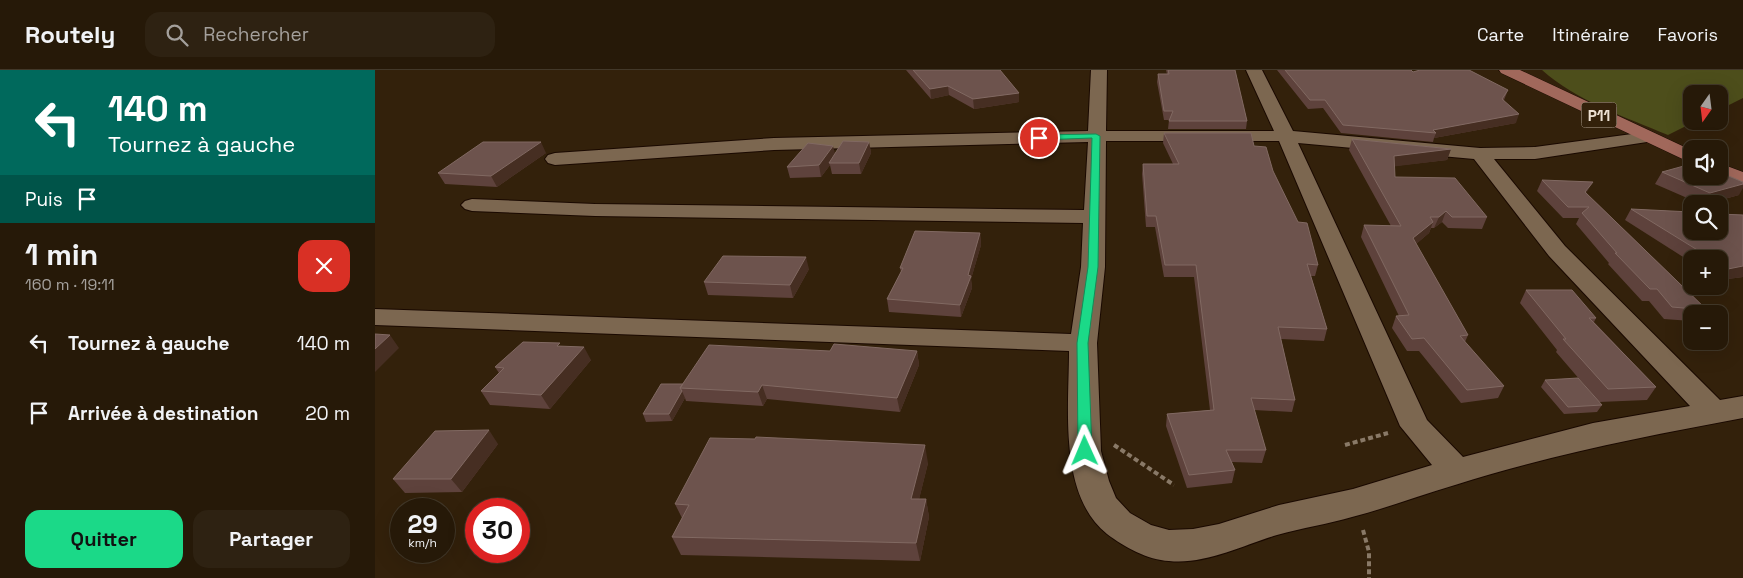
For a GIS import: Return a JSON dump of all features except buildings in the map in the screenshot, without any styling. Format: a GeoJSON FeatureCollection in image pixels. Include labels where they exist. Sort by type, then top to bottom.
{"type":"FeatureCollection","features":[{"type":"Feature","properties":{"kind":"main road","name":"P11"},"geometry":{"type":"LineString","coordinates":[[1507,70],[1683,153]]}},
{"type":"Feature","properties":{"kind":"main road"},"geometry":{"type":"LineString","coordinates":[[1728,173],[1743,180]]}},
{"type":"Feature","properties":{"kind":"street"},"geometry":{"type":"LineString","coordinates":[[1099,70],[1093,267],[1083,343],[1085,451],[1092,481],[1103,507],[1118,523],[1141,538],[1169,546],[1219,539],[1279,520],[1353,503],[1457,471],[1593,435],[1729,410]]}},
{"type":"Feature","properties":{"kind":"street"},"geometry":{"type":"LineString","coordinates":[[1254,70],[1286,136],[1415,426],[1457,471]]}},
{"type":"Feature","properties":{"kind":"street"},"geometry":{"type":"LineString","coordinates":[[555,160],[774,144],[1096,136],[1286,136],[1480,154],[1567,150],[1647,137]]}},
{"type":"Feature","properties":{"kind":"street"},"geometry":{"type":"LineString","coordinates":[[1480,154],[1557,251],[1729,410]]}},
{"type":"Feature","properties":{"kind":"street"},"geometry":{"type":"LineString","coordinates":[[472,205],[634,211],[1094,217]]}},
{"type":"Feature","properties":{"kind":"street"},"geometry":{"type":"LineString","coordinates":[[375,317],[1083,343]]}},
{"type":"Feature","properties":{"kind":"path"},"geometry":{"type":"LineString","coordinates":[[1345,445],[1415,426]]}},
{"type":"Feature","properties":{"kind":"path"},"geometry":{"type":"LineString","coordinates":[[1085,451],[1093,441],[1102,437],[1175,485]]}},
{"type":"Feature","properties":{"kind":"path"},"geometry":{"type":"LineString","coordinates":[[1353,503],[1369,552],[1369,578]]}},
{"type":"Feature","properties":{"kind":"shaded area"},"geometry":{"type":"Polygon","coordinates":[[[1542,70],[1743,70],[1743,98],[1728,106],[1728,85],[1683,85],[1683,128],[1668,135],[1618,115],[1570,91],[1542,70]]]}},
{"type":"Feature","properties":{"kind":"route"},"geometry":{"type":"LineString","coordinates":[[1039,138],[1096,136],[1093,267],[1083,343],[1085,451]]}}]}
